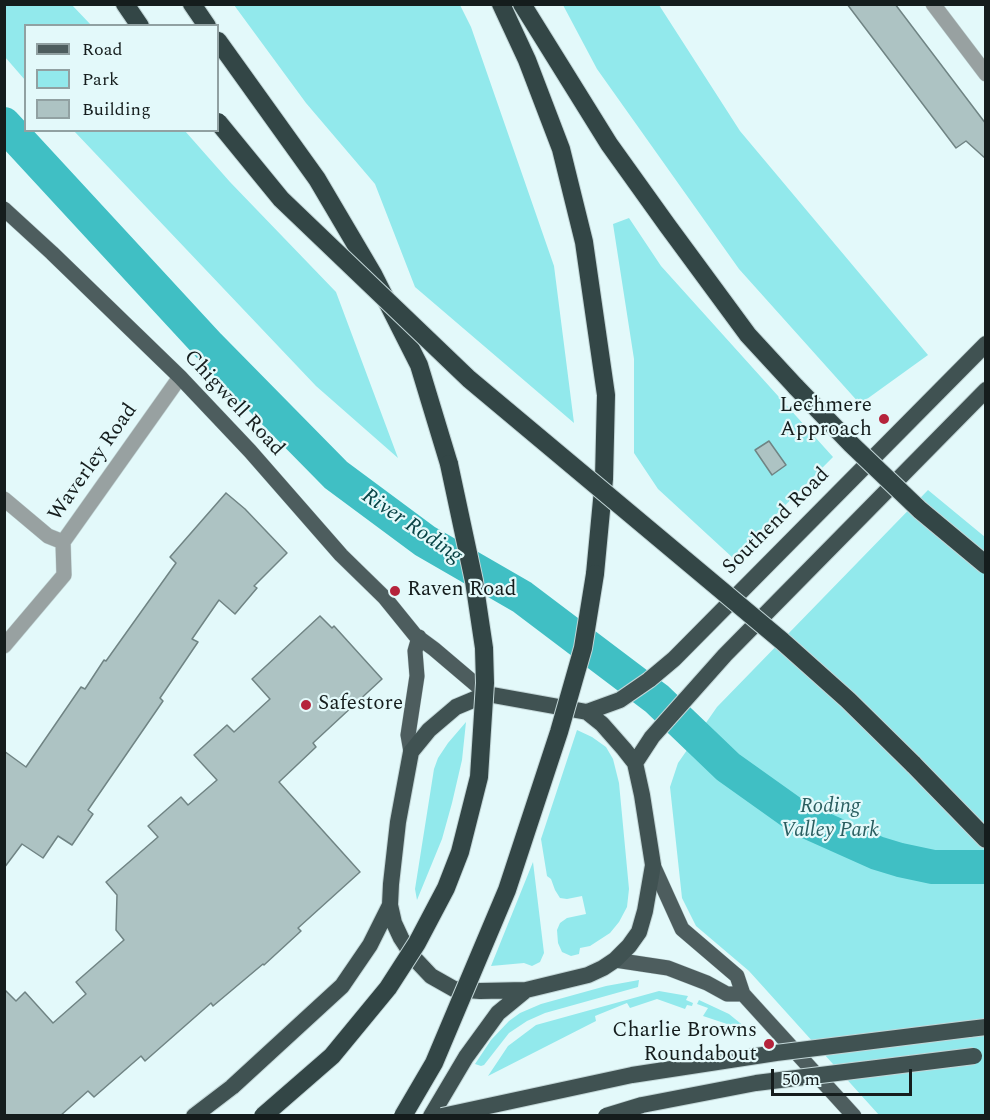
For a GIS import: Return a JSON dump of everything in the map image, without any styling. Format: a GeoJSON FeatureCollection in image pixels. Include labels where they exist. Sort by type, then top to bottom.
{"type":"FeatureCollection","features":[{"type":"Feature","properties":{"kind":"highway"},"geometry":{"type":"LineString","coordinates":[[125,4],[139,24]]}},
{"type":"Feature","properties":{"kind":"highway"},"geometry":{"type":"LineString","coordinates":[[192,4],[206,24]]}},
{"type":"Feature","properties":{"kind":"highway"},"geometry":{"type":"LineString","coordinates":[[403,1116],[434,1063],[507,890],[559,732],[583,648],[592,601],[604,479],[606,395],[584,242],[561,149],[527,60],[501,4]]}},
{"type":"Feature","properties":{"kind":"highway"},"geometry":{"type":"LineString","coordinates":[[522,4],[609,144],[748,335],[851,444],[903,494],[986,565]]}},
{"type":"Feature","properties":{"kind":"highway"},"geometry":{"type":"LineString","coordinates":[[533,4],[609,144]]}},
{"type":"Feature","properties":{"kind":"highway"},"geometry":{"type":"LineString","coordinates":[[219,42],[317,179],[373,274],[419,365],[449,465],[474,581],[484,648],[479,777],[460,852],[446,888],[417,943],[388,988],[332,1056],[262,1116]]}},
{"type":"Feature","properties":{"kind":"highway"},"geometry":{"type":"LineString","coordinates":[[219,123],[281,199],[469,379],[832,685],[986,839]]}},
{"type":"Feature","properties":{"kind":"highway","name":"Southend Road"},"geometry":{"type":"LineString","coordinates":[[587,712],[620,700],[674,659],[986,344]]}},
{"type":"Feature","properties":{"kind":"highway"},"geometry":{"type":"LineString","coordinates":[[635,763],[652,737],[678,706],[986,390]]}},
{"type":"Feature","properties":{"kind":"highway"},"geometry":{"type":"LineString","coordinates":[[488,694],[587,712],[612,735],[635,763],[652,865],[645,911],[639,932],[615,960],[588,975],[526,990],[454,989],[431,976],[414,958],[401,938],[394,923],[390,905],[398,822],[411,752],[429,730],[451,711],[472,699],[488,694]]}},
{"type":"Feature","properties":{"kind":"highway"},"geometry":{"type":"LineString","coordinates":[[194,1116],[232,1087],[342,986],[370,945],[390,905]]}},
{"type":"Feature","properties":{"kind":"highway"},"geometry":{"type":"LineString","coordinates":[[431,1116],[466,1057],[498,1013],[526,990]]}},
{"type":"Feature","properties":{"kind":"highway"},"geometry":{"type":"LineString","coordinates":[[442,1116],[632,1075],[787,1052],[986,1027]]}},
{"type":"Feature","properties":{"kind":"highway"},"geometry":{"type":"LineString","coordinates":[[606,1116],[642,1105],[756,1083],[986,1054]]}},
{"type":"Feature","properties":{"kind":"main road","name":"Chigwell Road"},"geometry":{"type":"LineString","coordinates":[[4,210],[52,253],[180,377],[250,451],[341,555],[385,598],[415,635],[488,694]]}},
{"type":"Feature","properties":{"kind":"main road"},"geometry":{"type":"LineString","coordinates":[[411,752],[408,735],[417,676],[415,651],[419,637]]}},
{"type":"Feature","properties":{"kind":"main road"},"geometry":{"type":"LineString","coordinates":[[652,865],[682,929],[736,976],[743,994],[854,1116]]}},
{"type":"Feature","properties":{"kind":"main road"},"geometry":{"type":"LineString","coordinates":[[615,960],[668,968],[707,982],[727,994],[743,994]]}},
{"type":"Feature","properties":{"kind":"street"},"geometry":{"type":"LineString","coordinates":[[933,4],[986,74]]}},
{"type":"Feature","properties":{"kind":"street","name":"Waverley Road"},"geometry":{"type":"LineString","coordinates":[[4,499],[48,536],[63,542],[69,537],[180,377]]}},
{"type":"Feature","properties":{"kind":"street"},"geometry":{"type":"LineString","coordinates":[[4,646],[64,575],[63,542]]}},
{"type":"Feature","properties":{"kind":"green space"},"geometry":{"type":"Polygon","coordinates":[[[5,4],[72,5],[90,24],[24,24],[24,79],[5,57],[5,4]]]}},
{"type":"Feature","properties":{"kind":"green space"},"geometry":{"type":"Polygon","coordinates":[[[234,5],[460,5],[471,27],[554,266],[574,423],[415,287],[375,184],[306,103],[234,5]]]}},
{"type":"Feature","properties":{"kind":"green space"},"geometry":{"type":"Polygon","coordinates":[[[563,5],[659,5],[740,131],[928,355],[860,404],[739,269],[597,69],[563,5]]]}},
{"type":"Feature","properties":{"kind":"green space"},"geometry":{"type":"Polygon","coordinates":[[[75,132],[186,132],[230,182],[336,292],[398,458],[316,386],[75,132]]]}},
{"type":"Feature","properties":{"kind":"green space"},"geometry":{"type":"Polygon","coordinates":[[[629,218],[661,266],[833,457],[733,558],[658,489],[634,453],[634,359],[613,224],[629,218]]]}},
{"type":"Feature","properties":{"kind":"green space","name":"Roding Valley Park"},"geometry":{"type":"Polygon","coordinates":[[[928,490],[985,537],[985,1115],[879,1115],[749,971],[696,926],[682,898],[670,787],[678,763],[717,707],[928,490]]]}},
{"type":"Feature","properties":{"kind":"green space"},"geometry":{"type":"Polygon","coordinates":[[[466,722],[462,760],[452,803],[442,839],[417,900],[415,889],[434,769],[448,743],[466,722]]]}},
{"type":"Feature","properties":{"kind":"green space"},"geometry":{"type":"Polygon","coordinates":[[[577,730],[606,747],[613,759],[619,783],[629,889],[627,907],[610,933],[590,946],[580,948],[579,954],[571,956],[562,952],[558,943],[557,930],[560,923],[567,918],[586,914],[582,896],[560,898],[551,879],[547,876],[541,839],[577,730]]]}},
{"type":"Feature","properties":{"kind":"green space"},"geometry":{"type":"Polygon","coordinates":[[[533,862],[544,953],[540,962],[532,966],[524,963],[491,966],[533,862]]]}},
{"type":"Feature","properties":{"kind":"green space"},"geometry":{"type":"Polygon","coordinates":[[[639,980],[638,987],[545,1013],[527,1021],[509,1033],[484,1065],[475,1064],[491,1040],[520,1013],[541,1004],[606,986],[639,980]]]}},
{"type":"Feature","properties":{"kind":"green space"},"geometry":{"type":"Polygon","coordinates":[[[659,991],[688,996],[686,1000],[693,1003],[692,1006],[687,1005],[685,1009],[657,999],[630,1008],[627,1003],[595,1016],[596,1021],[488,1076],[508,1046],[536,1025],[659,991]]]}},
{"type":"Feature","properties":{"kind":"green space"},"geometry":{"type":"Polygon","coordinates":[[[699,1000],[729,1014],[751,1032],[703,1016],[708,1008],[697,1004],[699,1000]]]}},
{"type":"Feature","properties":{"kind":"building"},"geometry":{"type":"Polygon","coordinates":[[[847,4],[895,4],[986,124],[986,159],[966,141],[956,148],[847,4]]]}},
{"type":"Feature","properties":{"kind":"building"},"geometry":{"type":"Polygon","coordinates":[[[769,441],[786,465],[772,475],[755,450],[769,441]]]}},
{"type":"Feature","properties":{"kind":"building"},"geometry":{"type":"Polygon","coordinates":[[[226,493],[245,509],[287,553],[254,586],[257,588],[235,614],[219,600],[192,639],[198,642],[160,698],[163,701],[88,810],[93,814],[72,845],[58,836],[43,858],[22,844],[4,868],[4,751],[26,767],[81,687],[85,689],[176,563],[170,557],[226,493]]]}},
{"type":"Feature","properties":{"kind":"building"},"geometry":{"type":"Polygon","coordinates":[[[320,616],[332,628],[334,626],[382,679],[313,743],[316,747],[279,782],[360,872],[298,928],[301,931],[264,965],[213,1006],[211,1003],[145,1061],[141,1056],[94,1097],[88,1091],[60,1116],[4,1116],[4,989],[16,1001],[25,992],[53,1023],[86,994],[76,982],[124,940],[116,930],[117,895],[106,882],[158,837],[148,826],[181,797],[188,805],[217,780],[194,755],[227,725],[234,732],[270,699],[252,679],[320,616]]]}},
{"type":"Feature","properties":{"kind":"waterway","name":"River Roding"},"geometry":{"type":"LineString","coordinates":[[4,124],[209,346],[336,475],[425,541],[522,597],[657,699],[728,767],[801,819],[877,853],[900,860],[933,867],[986,867]]}},
{"type":"Feature","properties":{"kind":"place","name":"Lechmere Approach"},"geometry":{"type":"Point","coordinates":[884,419]}},
{"type":"Feature","properties":{"kind":"place","name":"Raven Road"},"geometry":{"type":"Point","coordinates":[395,591]}},
{"type":"Feature","properties":{"kind":"place","name":"Safestore"},"geometry":{"type":"Point","coordinates":[306,705]}},
{"type":"Feature","properties":{"kind":"place","name":"Charlie Browns Roundabout"},"geometry":{"type":"Point","coordinates":[769,1044]}}]}
